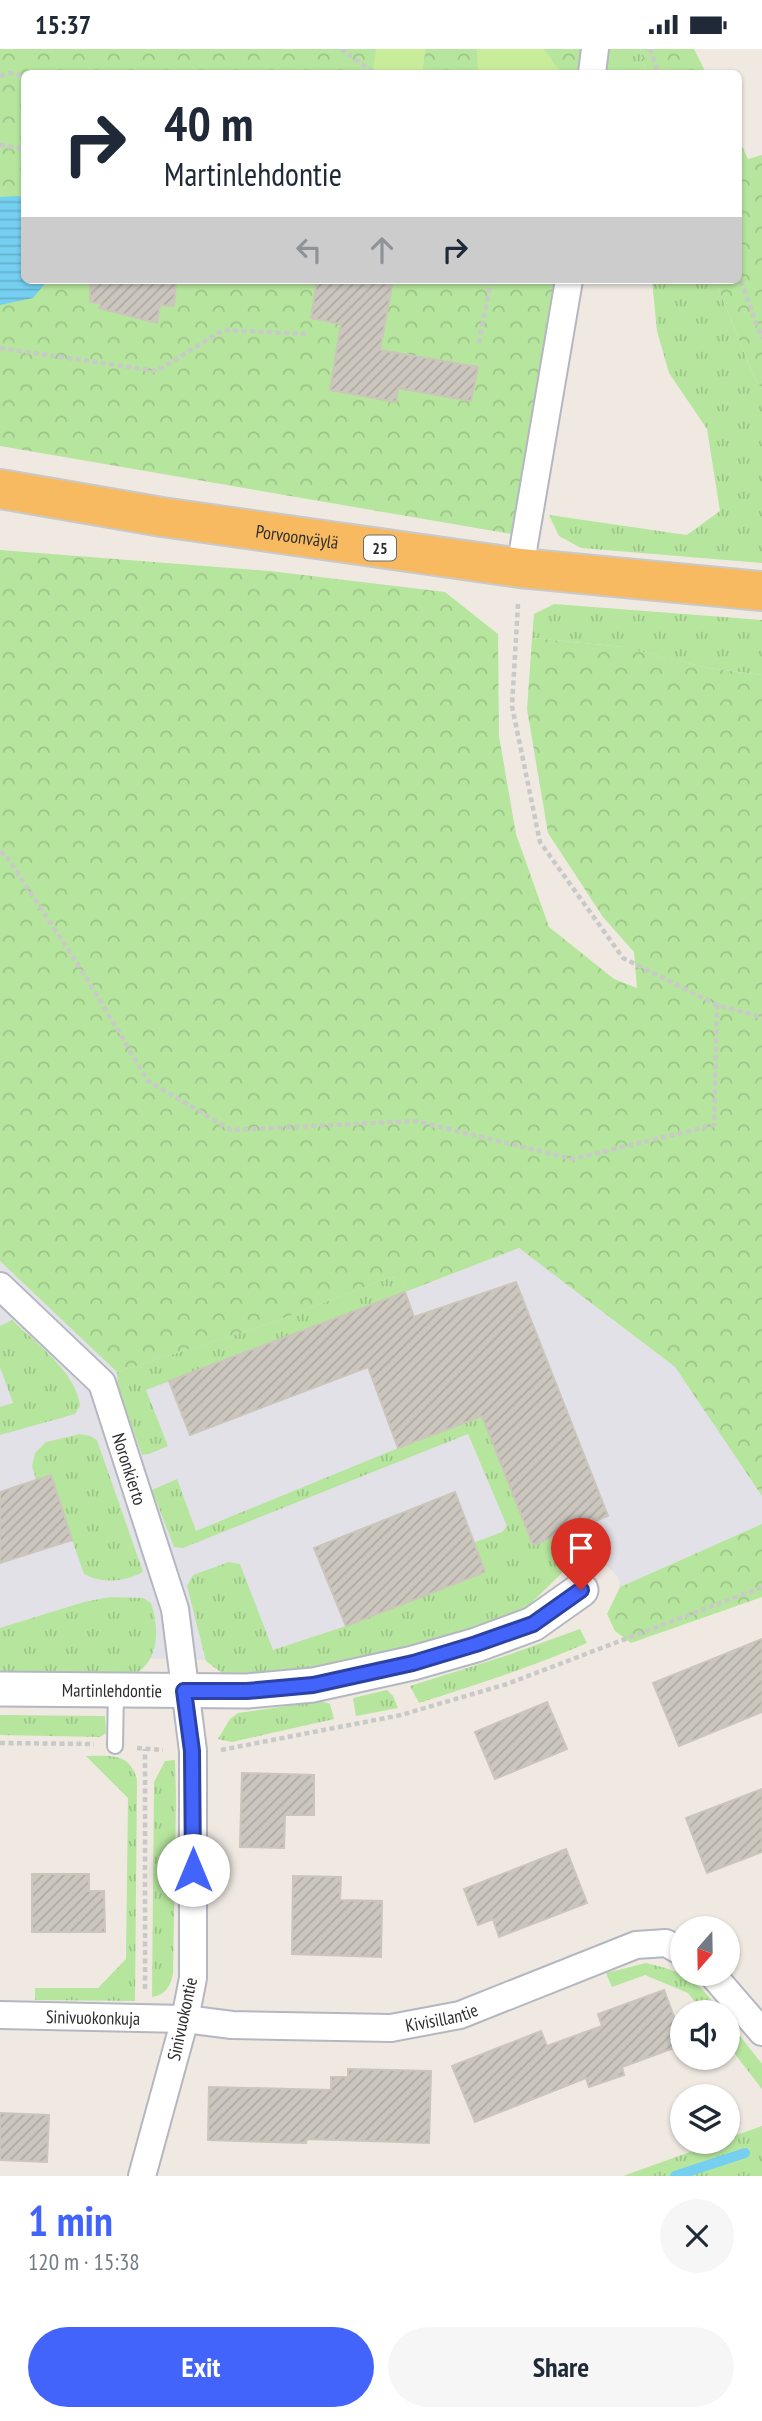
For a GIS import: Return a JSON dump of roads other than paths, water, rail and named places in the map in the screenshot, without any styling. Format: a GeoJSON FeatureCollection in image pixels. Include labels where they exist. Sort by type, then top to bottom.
{"type":"FeatureCollection","features":[{"type":"Feature","properties":{"kind":"highway","name":"Porvoonväylä"},"geometry":{"type":"LineString","coordinates":[[0,489],[162,517],[520,568],[762,591]]}},
{"type":"Feature","properties":{"kind":"street"},"geometry":{"type":"LineString","coordinates":[[592,70],[595,49]]}},
{"type":"Feature","properties":{"kind":"street"},"geometry":{"type":"LineString","coordinates":[[520,568],[568,284]]}},
{"type":"Feature","properties":{"kind":"street","name":"Noronkierto"},"geometry":{"type":"LineString","coordinates":[[0,1286],[102,1383],[175,1609],[184,1691]]}},
{"type":"Feature","properties":{"kind":"street","name":"Martinlehdontie"},"geometry":{"type":"LineString","coordinates":[[0,1689],[247,1691],[313,1685],[413,1663],[533,1624],[581,1590]]}},
{"type":"Feature","properties":{"kind":"street","name":"Sinivuokontie"},"geometry":{"type":"LineString","coordinates":[[142,2176],[185,2019],[193,1978],[193,1775],[184,1691]]}},
{"type":"Feature","properties":{"kind":"street","name":"Kivisillantie"},"geometry":{"type":"LineString","coordinates":[[185,2019],[232,2025],[403,2026],[460,2015],[636,1945],[666,1943],[670,1945]]}},
{"type":"Feature","properties":{"kind":"street"},"geometry":{"type":"LineString","coordinates":[[722,1986],[762,2032]]}},
{"type":"Feature","properties":{"kind":"street","name":"Sinivuokonkuja"},"geometry":{"type":"LineString","coordinates":[[0,2015],[185,2019]]}},
{"type":"Feature","properties":{"kind":"lane"},"geometry":{"type":"LineString","coordinates":[[115,1746],[116,1690]]}},
{"type":"Feature","properties":{"kind":"water"},"geometry":{"type":"Polygon","coordinates":[[[0,197],[21,197],[21,284],[45,284],[33,298],[0,305],[0,197]]]}},
{"type":"Feature","properties":{"kind":"waterway"},"geometry":{"type":"LineString","coordinates":[[675,2176],[745,2153]]}}]}
